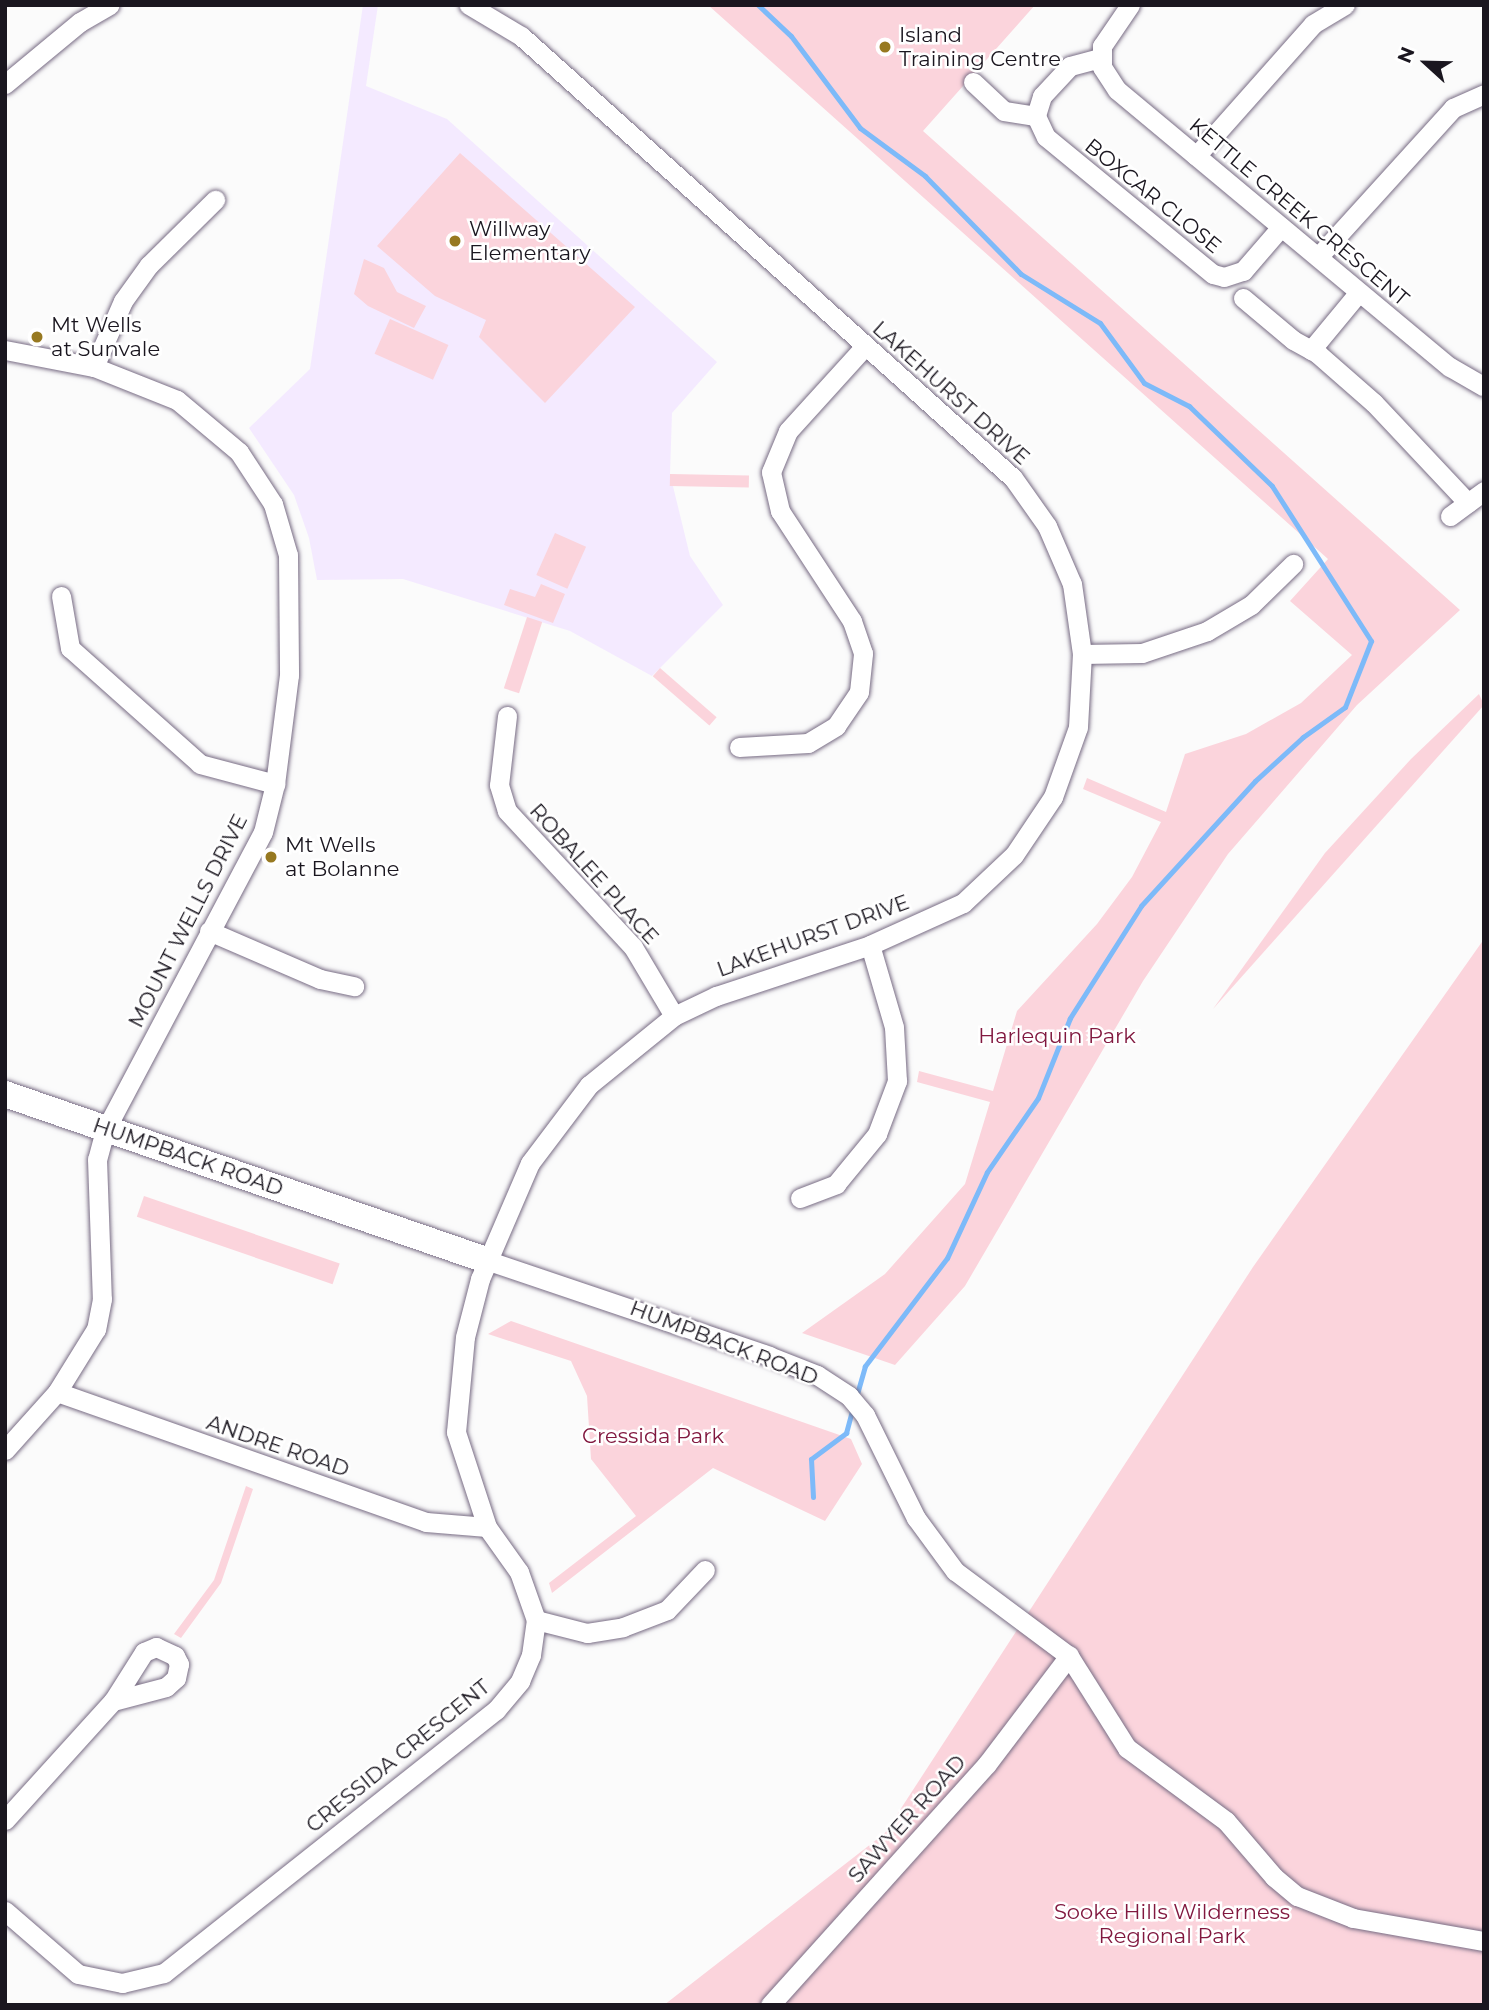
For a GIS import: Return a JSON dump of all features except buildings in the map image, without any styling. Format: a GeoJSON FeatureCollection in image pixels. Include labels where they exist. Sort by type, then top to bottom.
{"type":"FeatureCollection","features":[{"type":"Feature","properties":{"kind":"street"},"geometry":{"type":"LineString","coordinates":[[5,84],[79,22],[110,5]]}},
{"type":"Feature","properties":{"kind":"street","name":"LAKEHURST DRIVE"},"geometry":{"type":"LineString","coordinates":[[469,5],[520,36],[1013,478],[1047,526],[1072,584],[1082,654],[1078,727],[1053,797],[1014,855],[963,903],[870,945],[716,996],[674,1016],[589,1085],[530,1163],[486,1260]]}},
{"type":"Feature","properties":{"kind":"street"},"geometry":{"type":"LineString","coordinates":[[973,82],[1004,111],[1036,116],[1042,96],[1070,66],[1100,58],[1105,37],[1130,5]]}},
{"type":"Feature","properties":{"kind":"street"},"geometry":{"type":"LineString","coordinates":[[1196,156],[1313,24],[1345,5]]}},
{"type":"Feature","properties":{"kind":"street","name":"KETTLE CREEK CRESCENT"},"geometry":{"type":"LineString","coordinates":[[1100,58],[1105,74],[1117,90],[1450,367],[1484,387]]}},
{"type":"Feature","properties":{"kind":"street"},"geometry":{"type":"LineString","coordinates":[[1318,257],[1453,108],[1484,94]]}},
{"type":"Feature","properties":{"kind":"street","name":"BOXCAR CLOSE"},"geometry":{"type":"LineString","coordinates":[[1036,116],[1046,137],[1213,274],[1234,276],[1243,271],[1282,227]]}},
{"type":"Feature","properties":{"kind":"street"},"geometry":{"type":"LineString","coordinates":[[94,367],[129,292],[149,265],[215,200]]}},
{"type":"Feature","properties":{"kind":"street"},"geometry":{"type":"LineString","coordinates":[[1311,350],[1359,292]]}},
{"type":"Feature","properties":{"kind":"street"},"geometry":{"type":"LineString","coordinates":[[1243,298],[1374,403],[1476,497],[1450,516]]}},
{"type":"Feature","properties":{"kind":"street"},"geometry":{"type":"LineString","coordinates":[[740,747],[808,743],[836,726],[859,692],[863,653],[852,621],[779,511],[771,472],[788,431],[865,346]]}},
{"type":"Feature","properties":{"kind":"street","name":"MOUNT WELLS DRIVE"},"geometry":{"type":"LineString","coordinates":[[5,350],[94,367],[177,400],[239,452],[273,504],[288,569],[289,675],[275,784],[263,832],[106,1130]]}},
{"type":"Feature","properties":{"kind":"street"},"geometry":{"type":"LineString","coordinates":[[1082,654],[1142,653],[1207,631],[1251,605],[1293,564]]}},
{"type":"Feature","properties":{"kind":"street"},"geometry":{"type":"LineString","coordinates":[[61,596],[70,648],[200,764],[275,784]]}},
{"type":"Feature","properties":{"kind":"street","name":"ROBALEE PLACE"},"geometry":{"type":"LineString","coordinates":[[508,716],[499,785],[506,811],[634,947],[674,1016]]}},
{"type":"Feature","properties":{"kind":"street"},"geometry":{"type":"LineString","coordinates":[[209,931],[320,979],[354,986]]}},
{"type":"Feature","properties":{"kind":"street"},"geometry":{"type":"LineString","coordinates":[[800,1198],[836,1184],[877,1134],[897,1081],[894,1027],[870,945]]}},
{"type":"Feature","properties":{"kind":"street","name":"HUMPBACK ROAD"},"geometry":{"type":"LineString","coordinates":[[5,1094],[769,1356],[817,1375],[849,1396],[864,1415],[916,1518],[955,1571],[1069,1657],[1127,1748],[1226,1821],[1274,1877],[1297,1896],[1353,1918],[1484,1941]]}},
{"type":"Feature","properties":{"kind":"street"},"geometry":{"type":"LineString","coordinates":[[5,1450],[57,1392],[96,1329],[102,1299],[97,1159],[106,1130]]}},
{"type":"Feature","properties":{"kind":"street","name":"CRESSIDA CRESCENT"},"geometry":{"type":"LineString","coordinates":[[5,1911],[78,1974],[122,1983],[164,1973],[496,1710],[520,1681],[531,1655],[536,1620],[519,1572],[487,1527],[456,1432],[465,1337],[486,1260]]}},
{"type":"Feature","properties":{"kind":"street","name":"ANDRE ROAD"},"geometry":{"type":"LineString","coordinates":[[57,1392],[426,1521],[487,1527]]}},
{"type":"Feature","properties":{"kind":"street"},"geometry":{"type":"LineString","coordinates":[[536,1620],[587,1633],[623,1627],[667,1610],[705,1570]]}},
{"type":"Feature","properties":{"kind":"street","name":"SAWYER ROAD"},"geometry":{"type":"LineString","coordinates":[[771,2005],[987,1764],[1069,1657]]}},
{"type":"Feature","properties":{"kind":"street"},"geometry":{"type":"LineString","coordinates":[[5,1820],[113,1701]]}},
{"type":"Feature","properties":{"kind":"shaded area","name":"Willway Elementary"},"geometry":{"type":"Polygon","coordinates":[[[363,5],[378,5],[366,86],[447,119],[717,362],[672,413],[670,474],[690,556],[723,605],[652,676],[570,631],[403,579],[317,580],[309,538],[294,495],[249,428],[310,369],[363,5]]]}},
{"type":"Feature","properties":{"kind":"green space","name":"Harlequin Park"},"geometry":{"type":"Polygon","coordinates":[[[708,5],[1035,5],[923,131],[1460,610],[1357,705],[1228,854],[1143,981],[965,1286],[895,1365],[802,1333],[885,1274],[965,1184],[990,1102],[917,1082],[919,1071],[993,1091],[1017,1011],[1097,924],[1132,877],[1161,822],[1083,789],[1087,778],[1166,812],[1185,754],[1246,734],[1301,703],[1352,655],[1290,601],[1328,559],[708,5]]]}},
{"type":"Feature","properties":{"kind":"green space"},"geometry":{"type":"Polygon","coordinates":[[[460,153],[635,307],[545,403],[479,337],[486,320],[435,296],[377,246],[460,153]]]}},
{"type":"Feature","properties":{"kind":"green space"},"geometry":{"type":"Polygon","coordinates":[[[364,259],[384,268],[397,292],[426,306],[414,328],[368,306],[354,294],[364,259]]]}},
{"type":"Feature","properties":{"kind":"green space"},"geometry":{"type":"Polygon","coordinates":[[[390,319],[448,345],[433,380],[375,354],[390,319]]]}},
{"type":"Feature","properties":{"kind":"green space"},"geometry":{"type":"Polygon","coordinates":[[[670,474],[749,475],[749,487],[670,486],[670,474]]]}},
{"type":"Feature","properties":{"kind":"green space"},"geometry":{"type":"Polygon","coordinates":[[[555,533],[586,547],[567,589],[536,575],[555,533]]]}},
{"type":"Feature","properties":{"kind":"green space"},"geometry":{"type":"Polygon","coordinates":[[[541,584],[565,594],[553,623],[504,605],[510,589],[535,597],[541,584]]]}},
{"type":"Feature","properties":{"kind":"green space"},"geometry":{"type":"Polygon","coordinates":[[[527,617],[542,622],[519,693],[504,688],[527,617]]]}},
{"type":"Feature","properties":{"kind":"green space"},"geometry":{"type":"Polygon","coordinates":[[[660,668],[717,717],[709,726],[653,676],[660,668]]]}},
{"type":"Feature","properties":{"kind":"green space"},"geometry":{"type":"Polygon","coordinates":[[[1479,694],[1484,705],[1213,1009],[1325,853],[1411,759],[1479,694]]]}},
{"type":"Feature","properties":{"kind":"green space","name":"Sooke Hills Wilderness Regional Park"},"geometry":{"type":"Polygon","coordinates":[[[1484,939],[1484,2005],[664,2005],[885,1833],[1253,1267],[1484,939]]]}},
{"type":"Feature","properties":{"kind":"green space"},"geometry":{"type":"Polygon","coordinates":[[[144,1196],[340,1263],[333,1284],[137,1217],[144,1196]]]}},
{"type":"Feature","properties":{"kind":"green space","name":"Cressida Park"},"geometry":{"type":"Polygon","coordinates":[[[511,1321],[851,1439],[862,1464],[825,1521],[713,1468],[552,1593],[549,1583],[636,1516],[591,1459],[587,1396],[571,1361],[488,1334],[511,1321]]]}},
{"type":"Feature","properties":{"kind":"green space"},"geometry":{"type":"Polygon","coordinates":[[[246,1486],[253,1489],[221,1583],[181,1638],[174,1634],[214,1580],[246,1486]]]}},
{"type":"Feature","properties":{"kind":"waterway"},"geometry":{"type":"LineString","coordinates":[[758,5],[791,36],[860,128],[925,176],[1021,274],[1100,323],[1144,383],[1189,406],[1272,486],[1371,641],[1345,707],[1303,737],[1255,781],[1141,906],[1070,1018],[1038,1098],[987,1172],[947,1258],[865,1366],[856,1398]]}},
{"type":"Feature","properties":{"kind":"waterway"},"geometry":{"type":"LineString","coordinates":[[813,1497],[811,1459],[846,1433],[853,1407]]}},
{"type":"Feature","properties":{"kind":"place","name":"Island Training Centre"},"geometry":{"type":"Point","coordinates":[885,47]}},
{"type":"Feature","properties":{"kind":"place","name":"Willway Elementary"},"geometry":{"type":"Point","coordinates":[455,241]}},
{"type":"Feature","properties":{"kind":"place","name":"Mt Wells at Sunvale"},"geometry":{"type":"Point","coordinates":[37,337]}},
{"type":"Feature","properties":{"kind":"place","name":"Mt Wells at Bolanne"},"geometry":{"type":"Point","coordinates":[271,857]}}]}
